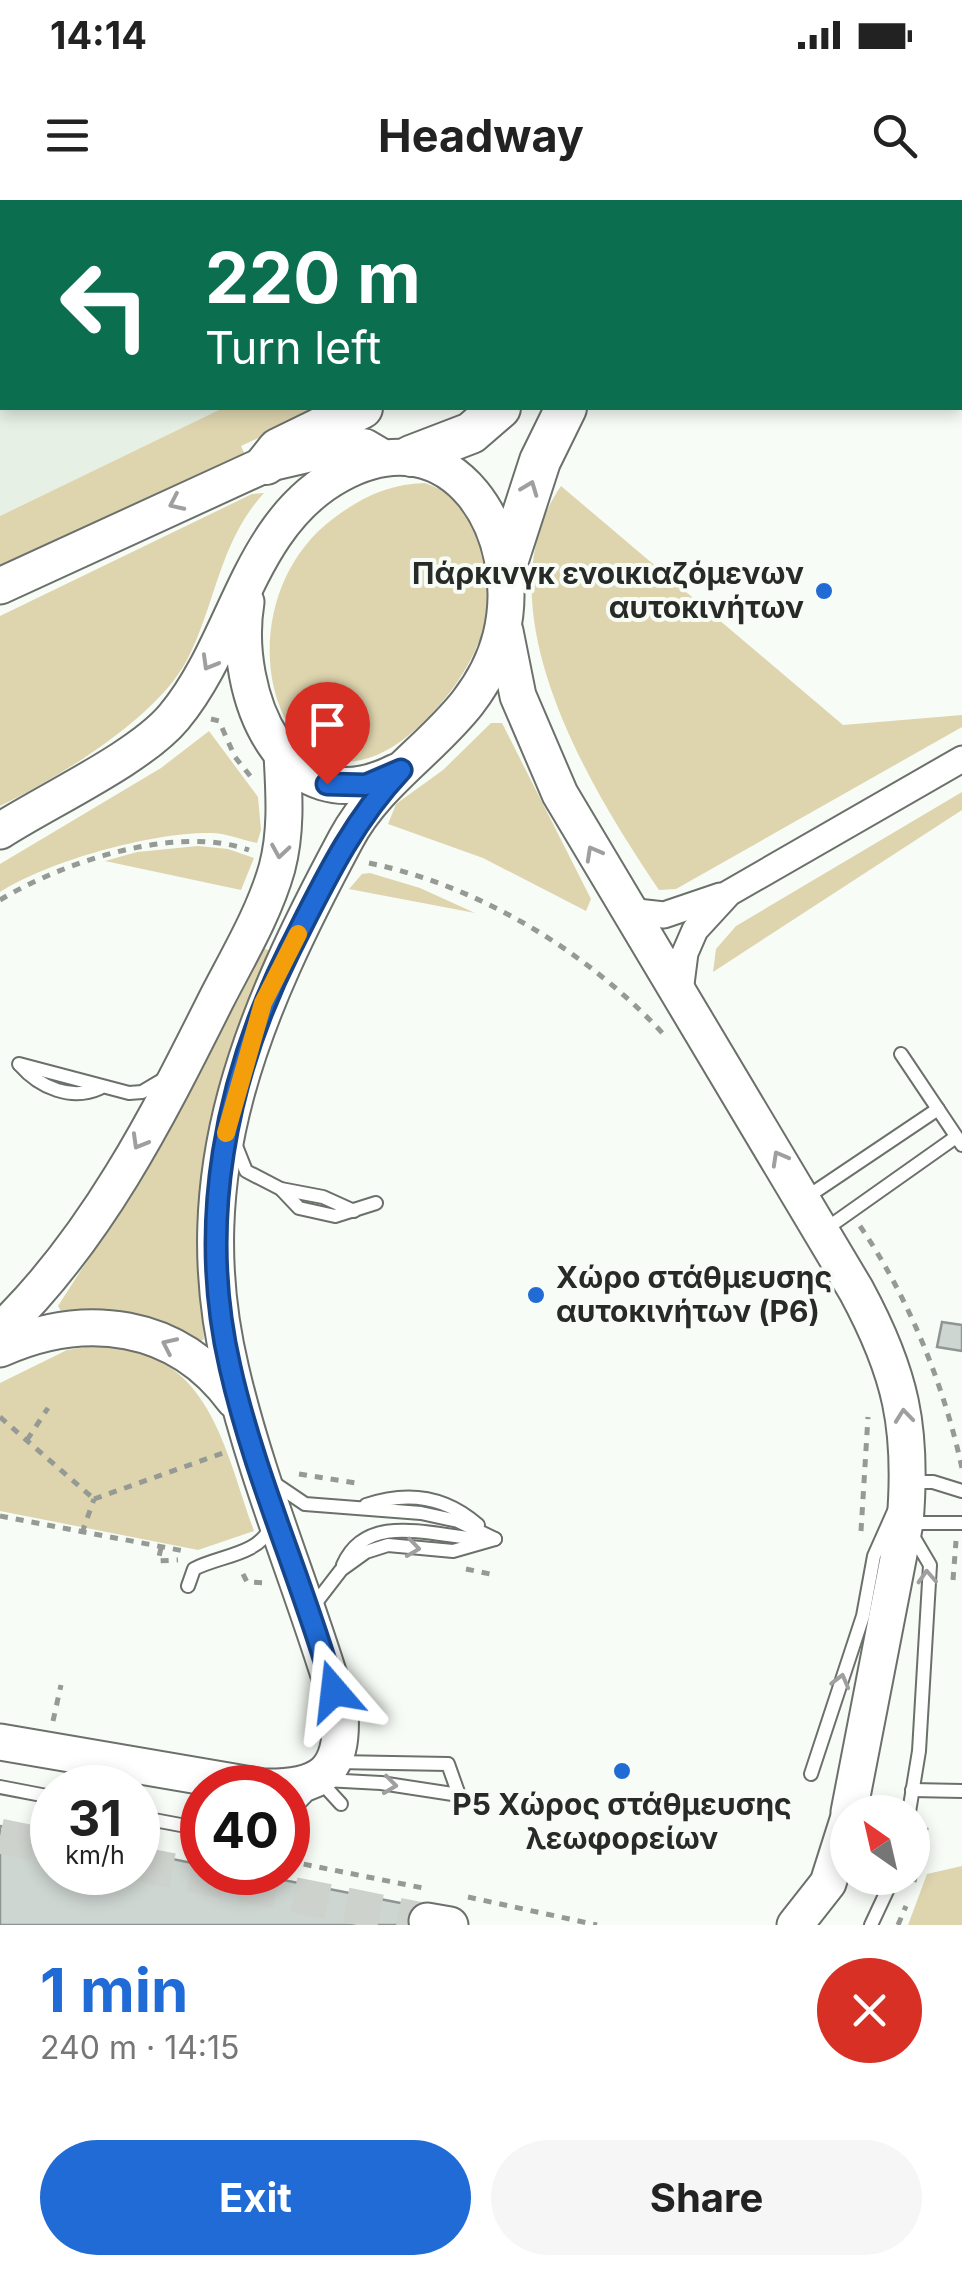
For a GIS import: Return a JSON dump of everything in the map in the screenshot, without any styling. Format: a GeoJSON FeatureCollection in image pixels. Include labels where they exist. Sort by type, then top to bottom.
{"type":"FeatureCollection","features":[{"type":"Feature","properties":{"kind":"main road"},"geometry":{"type":"LineString","coordinates":[[266,464],[278,449],[358,410]]}},
{"type":"Feature","properties":{"kind":"main road"},"geometry":{"type":"LineString","coordinates":[[397,457],[470,433],[498,410]]}},
{"type":"Feature","properties":{"kind":"main road"},"geometry":{"type":"LineString","coordinates":[[504,572],[540,461],[565,410]]}},
{"type":"Feature","properties":{"kind":"street"},"geometry":{"type":"LineString","coordinates":[[0,586],[266,464],[348,445],[448,468],[473,492],[494,533],[504,572],[503,621],[510,668],[538,748],[628,911],[680,992],[879,1332],[904,1403],[909,1482],[905,1523],[852,1795]]}},
{"type":"Feature","properties":{"kind":"street"},"geometry":{"type":"LineString","coordinates":[[0,832],[170,722],[211,660],[272,536],[299,503],[340,474],[397,457]]}},
{"type":"Feature","properties":{"kind":"street"},"geometry":{"type":"LineString","coordinates":[[252,576],[244,614],[246,675],[257,713],[282,754],[300,772],[327,784],[366,785],[401,770]]}},
{"type":"Feature","properties":{"kind":"street"},"geometry":{"type":"LineString","coordinates":[[0,1742],[262,1787],[295,1788],[331,1782],[341,1739],[340,1712],[274,1516],[229,1365],[214,1227],[226,1131],[263,1003],[349,833],[401,770],[464,712],[489,668],[503,621]]}},
{"type":"Feature","properties":{"kind":"street"},"geometry":{"type":"LineString","coordinates":[[0,1331],[46,1287],[76,1247],[185,1062],[272,884],[285,812],[282,754]]}},
{"type":"Feature","properties":{"kind":"street"},"geometry":{"type":"LineString","coordinates":[[628,911],[664,915],[729,893],[962,760]]}},
{"type":"Feature","properties":{"kind":"street"},"geometry":{"type":"LineString","coordinates":[[680,992],[685,953],[695,930],[729,893]]}},
{"type":"Feature","properties":{"kind":"street"},"geometry":{"type":"LineString","coordinates":[[0,1349],[54,1330],[114,1326],[172,1344],[199,1360],[241,1408]]}},
{"type":"Feature","properties":{"kind":"street"},"geometry":{"type":"LineString","coordinates":[[795,1925],[830,1876]]}},
{"type":"Feature","properties":{"kind":"lane"},"geometry":{"type":"LineString","coordinates":[[822,1232],[959,1141],[900,1054]]}},
{"type":"Feature","properties":{"kind":"lane"},"geometry":{"type":"LineString","coordinates":[[19,1064],[41,1084],[76,1095],[102,1087],[142,1092],[185,1062]]}},
{"type":"Feature","properties":{"kind":"lane"},"geometry":{"type":"LineString","coordinates":[[802,1200],[938,1109]]}},
{"type":"Feature","properties":{"kind":"lane"},"geometry":{"type":"LineString","coordinates":[[226,1131],[246,1170],[281,1189],[298,1208],[335,1216],[376,1204]]}},
{"type":"Feature","properties":{"kind":"lane"},"geometry":{"type":"LineString","coordinates":[[262,1476],[305,1504],[421,1513],[458,1521],[494,1539],[453,1551],[388,1545],[366,1552],[341,1570],[309,1612]]}},
{"type":"Feature","properties":{"kind":"lane"},"geometry":{"type":"LineString","coordinates":[[811,1774],[863,1616],[874,1556],[909,1482],[933,1482],[962,1491]]}},
{"type":"Feature","properties":{"kind":"lane"},"geometry":{"type":"LineString","coordinates":[[188,1586],[194,1569],[263,1540],[274,1516]]}},
{"type":"Feature","properties":{"kind":"lane"},"geometry":{"type":"LineString","coordinates":[[905,1523],[962,1523]]}},
{"type":"Feature","properties":{"kind":"lane"},"geometry":{"type":"LineString","coordinates":[[905,1523],[930,1565],[919,1751],[911,1795]]}},
{"type":"Feature","properties":{"kind":"lane"},"geometry":{"type":"LineString","coordinates":[[310,1798],[331,1782],[448,1764],[459,1796],[381,1783],[331,1782]]}},
{"type":"Feature","properties":{"kind":"lane"},"geometry":{"type":"LineString","coordinates":[[0,1786],[30,1792]]}},
{"type":"Feature","properties":{"kind":"lane"},"geometry":{"type":"LineString","coordinates":[[912,1790],[962,1792]]}},
{"type":"Feature","properties":{"kind":"lane"},"geometry":{"type":"LineString","coordinates":[[872,1925],[885,1895]]}},
{"type":"Feature","properties":{"kind":"path"},"geometry":{"type":"LineString","coordinates":[[203,724],[220,721],[235,757],[259,786]]}},
{"type":"Feature","properties":{"kind":"path"},"geometry":{"type":"LineString","coordinates":[[0,900],[62,869],[162,845],[230,843],[261,854]]}},
{"type":"Feature","properties":{"kind":"path"},"geometry":{"type":"LineString","coordinates":[[360,867],[371,862],[432,880],[536,930],[617,990],[670,1042]]}},
{"type":"Feature","properties":{"kind":"path"},"geometry":{"type":"LineString","coordinates":[[860,1549],[869,1399]]}},
{"type":"Feature","properties":{"kind":"path"},"geometry":{"type":"LineString","coordinates":[[27,1440],[48,1408]]}},
{"type":"Feature","properties":{"kind":"path"},"geometry":{"type":"LineString","coordinates":[[0,1417],[94,1499]]}},
{"type":"Feature","properties":{"kind":"path"},"geometry":{"type":"LineString","coordinates":[[94,1499],[232,1450]]}},
{"type":"Feature","properties":{"kind":"path"},"geometry":{"type":"LineString","coordinates":[[82,1534],[94,1499]]}},
{"type":"Feature","properties":{"kind":"path"},"geometry":{"type":"LineString","coordinates":[[0,1516],[195,1553],[188,1559],[160,1562],[157,1557],[161,1548]]}},
{"type":"Feature","properties":{"kind":"path"},"geometry":{"type":"LineString","coordinates":[[462,1568],[490,1574]]}},
{"type":"Feature","properties":{"kind":"path"},"geometry":{"type":"LineString","coordinates":[[246,1570],[247,1582],[279,1584]]}},
{"type":"Feature","properties":{"kind":"path"},"geometry":{"type":"LineString","coordinates":[[898,1925],[921,1860],[932,1791]]}},
{"type":"Feature","properties":{"kind":"shaded area"},"geometry":{"type":"Polygon","coordinates":[[[0,410],[219,410],[0,516],[0,410]]]}},
{"type":"Feature","properties":{"kind":"shaded area"},"geometry":{"type":"Polygon","coordinates":[[[219,410],[319,410],[241,446],[246,457],[150,497],[0,570],[0,516],[219,410]]]}},
{"type":"Feature","properties":{"kind":"shaded area"},"geometry":{"type":"Polygon","coordinates":[[[425,483],[454,495],[475,534],[487,575],[486,617],[480,638],[451,690],[409,735],[364,759],[326,758],[297,736],[277,700],[270,655],[276,605],[296,558],[334,518],[376,493],[425,483]]]}},
{"type":"Feature","properties":{"kind":"shaded area"},"geometry":{"type":"Polygon","coordinates":[[[561,486],[843,725],[962,715],[962,727],[676,889],[659,890],[603,801],[576,749],[553,695],[537,640],[532,585],[539,534],[561,486]]]}},
{"type":"Feature","properties":{"kind":"shaded area"},"geometry":{"type":"Polygon","coordinates":[[[264,493],[237,532],[197,639],[172,682],[153,704],[104,744],[0,806],[0,616],[252,494],[264,493]]]}},
{"type":"Feature","properties":{"kind":"shaded area"},"geometry":{"type":"Polygon","coordinates":[[[491,723],[502,723],[591,899],[586,911],[483,858],[388,824],[396,804],[443,770],[491,723]]]}},
{"type":"Feature","properties":{"kind":"shaded area"},"geometry":{"type":"Polygon","coordinates":[[[209,731],[258,797],[261,830],[257,843],[216,833],[160,837],[73,859],[0,892],[0,864],[161,768],[209,731]]]}},
{"type":"Feature","properties":{"kind":"shaded area"},"geometry":{"type":"Polygon","coordinates":[[[962,792],[962,810],[713,972],[716,949],[736,926],[962,792]]]}},
{"type":"Feature","properties":{"kind":"shaded area"},"geometry":{"type":"Polygon","coordinates":[[[198,846],[228,849],[254,858],[241,890],[105,861],[137,852],[198,846]]]}},
{"type":"Feature","properties":{"kind":"shaded area"},"geometry":{"type":"Polygon","coordinates":[[[362,874],[420,888],[475,913],[349,889],[362,874]]]}},
{"type":"Feature","properties":{"kind":"shaded area"},"geometry":{"type":"Polygon","coordinates":[[[263,948],[270,951],[222,1084],[204,1160],[200,1250],[204,1339],[195,1345],[130,1319],[62,1313],[58,1306],[121,1208],[263,948]]]}},
{"type":"Feature","properties":{"kind":"shaded area"},"geometry":{"type":"Polygon","coordinates":[[[92,1346],[131,1350],[162,1362],[186,1381],[220,1433],[254,1531],[198,1550],[0,1511],[0,1383],[67,1350],[92,1346]]]}},
{"type":"Feature","properties":{"kind":"shaded area"},"geometry":{"type":"Polygon","coordinates":[[[962,1866],[962,1925],[908,1925],[919,1895],[930,1895],[930,1873],[962,1866]]]}},
{"type":"Feature","properties":{"kind":"building"},"geometry":{"type":"Polygon","coordinates":[[[942,1322],[962,1325],[962,1351],[937,1347],[942,1322]]]}},
{"type":"Feature","properties":{"kind":"building"},"geometry":{"type":"Polygon","coordinates":[[[0,1826],[30,1832],[30,1895],[160,1895],[160,1856],[180,1861],[180,1895],[310,1895],[310,1885],[431,1909],[426,1925],[0,1925],[0,1826]]]}},
{"type":"Feature","properties":{"kind":"tunnel"},"geometry":{"type":"LineString","coordinates":[[0,1836],[30,1842]]}},
{"type":"Feature","properties":{"kind":"tunnel"},"geometry":{"type":"LineString","coordinates":[[160,1868],[427,1921]]}},
{"type":"Feature","properties":{"kind":"slow traffic"},"geometry":{"type":"LineString","coordinates":[[226,1133],[263,1003],[298,934]]}},
{"type":"Feature","properties":{"kind":"place","name":"Πάρκινγκ ενοικιαζόμενων αυτοκινήτων"},"geometry":{"type":"Point","coordinates":[824,591]}},
{"type":"Feature","properties":{"kind":"place","name":"Χώρο στάθμευσης αυτοκινήτων (P6)"},"geometry":{"type":"Point","coordinates":[536,1295]}},
{"type":"Feature","properties":{"kind":"place","name":"P5 Χώρος στάθμευσης λεωφορείων"},"geometry":{"type":"Point","coordinates":[622,1771]}},
{"type":"Feature","properties":{"kind":"route"},"geometry":{"type":"LineString","coordinates":[[327,784],[366,785],[401,770],[371,801],[349,833],[263,1003],[232,1104],[214,1227],[229,1365],[274,1516],[334,1691]]}}]}
